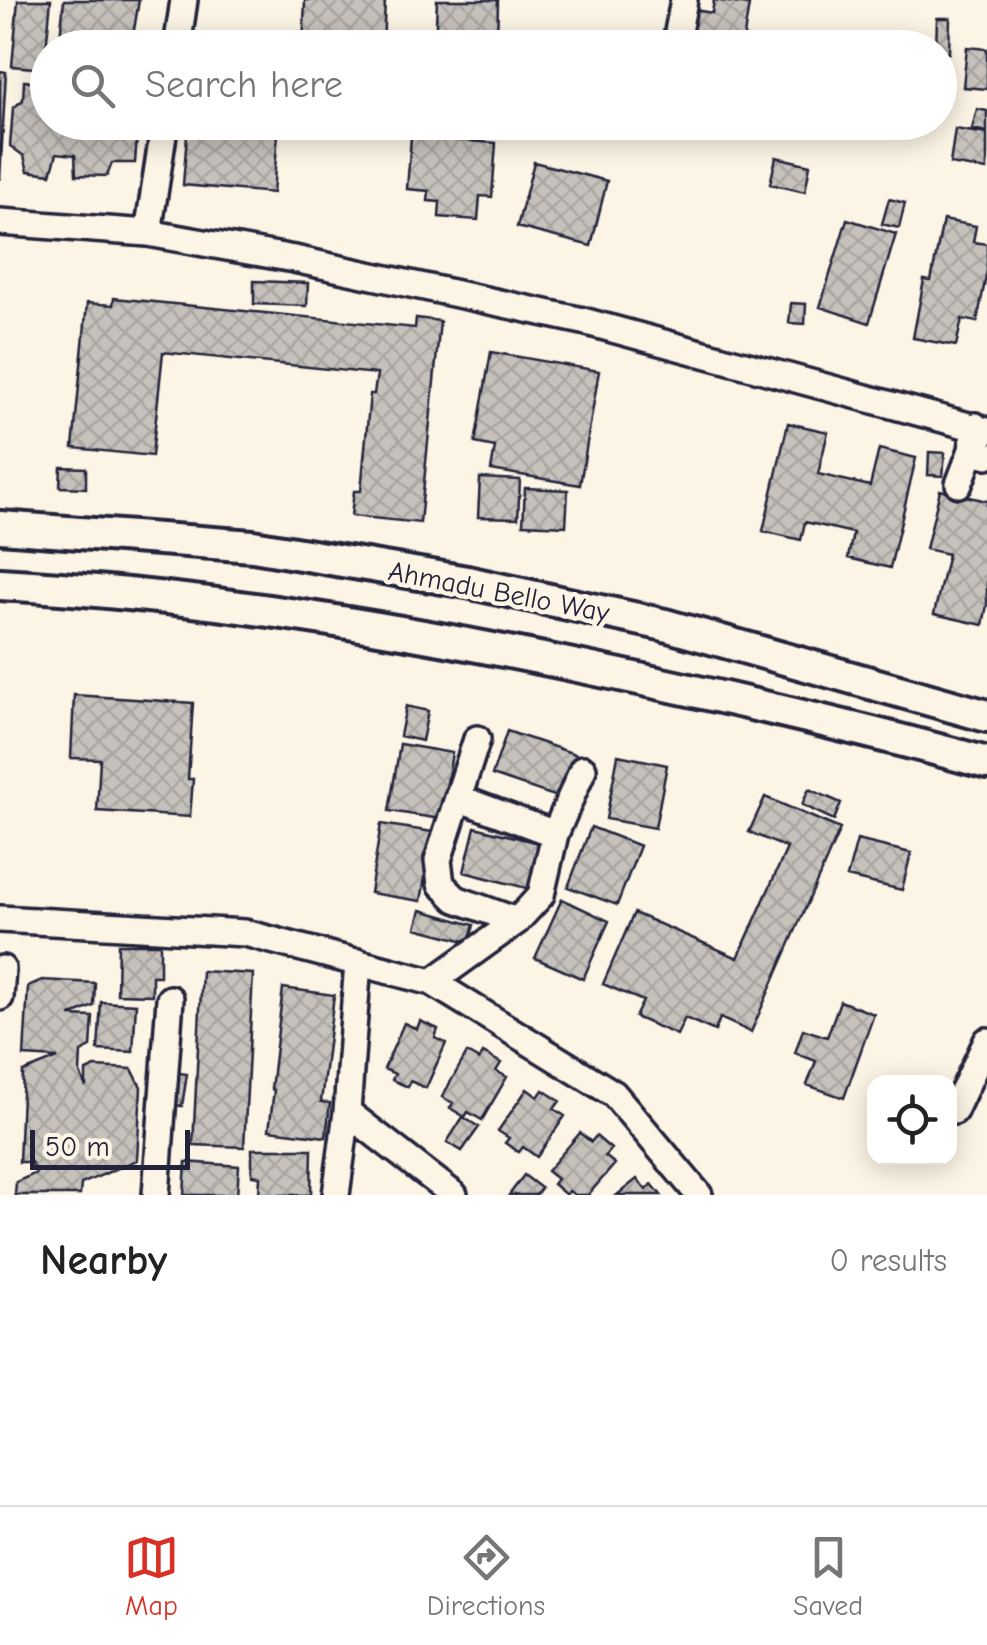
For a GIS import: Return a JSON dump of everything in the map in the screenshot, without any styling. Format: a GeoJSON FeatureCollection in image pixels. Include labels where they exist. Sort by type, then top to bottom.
{"type":"FeatureCollection","features":[{"type":"Feature","properties":{"kind":"main road","name":"Ahmadu Bello Way"},"geometry":{"type":"LineString","coordinates":[[0,527],[253,546],[467,582],[666,625],[987,716]]}},
{"type":"Feature","properties":{"kind":"main road","name":"Ahmadu Bello Way"},"geometry":{"type":"LineString","coordinates":[[0,584],[243,606],[461,642],[863,730],[987,763]]}},
{"type":"Feature","properties":{"kind":"street"},"geometry":{"type":"LineString","coordinates":[[180,30],[184,0]]}},
{"type":"Feature","properties":{"kind":"street"},"geometry":{"type":"LineString","coordinates":[[678,30],[684,0]]}},
{"type":"Feature","properties":{"kind":"street"},"geometry":{"type":"LineString","coordinates":[[148,233],[162,140]]}},
{"type":"Feature","properties":{"kind":"street"},"geometry":{"type":"LineString","coordinates":[[0,222],[148,233],[294,259],[583,321],[980,440],[959,484]]}},
{"type":"Feature","properties":{"kind":"street"},"geometry":{"type":"LineString","coordinates":[[477,740],[438,860],[441,884],[456,899],[517,922]]}},
{"type":"Feature","properties":{"kind":"street"},"geometry":{"type":"LineString","coordinates":[[432,982],[517,922],[541,895],[555,834],[583,769]]}},
{"type":"Feature","properties":{"kind":"street"},"geometry":{"type":"LineString","coordinates":[[458,798],[555,834]]}},
{"type":"Feature","properties":{"kind":"street"},"geometry":{"type":"LineString","coordinates":[[0,919],[244,933],[432,982],[614,1094],[700,1195]]}},
{"type":"Feature","properties":{"kind":"street"},"geometry":{"type":"LineString","coordinates":[[336,1195],[347,1112],[358,962]]}},
{"type":"Feature","properties":{"kind":"street"},"geometry":{"type":"LineString","coordinates":[[0,998],[2,969]]}},
{"type":"Feature","properties":{"kind":"street"},"geometry":{"type":"LineString","coordinates":[[156,1195],[170,999]]}},
{"type":"Feature","properties":{"kind":"street"},"geometry":{"type":"LineString","coordinates":[[957,1105],[987,1041]]}},
{"type":"Feature","properties":{"kind":"street"},"geometry":{"type":"LineString","coordinates":[[347,1112],[454,1195]]}},
{"type":"Feature","properties":{"kind":"building"},"geometry":{"type":"Polygon","coordinates":[[[18,0],[51,0],[48,30],[30,30],[30,68],[12,66],[18,0]]]}},
{"type":"Feature","properties":{"kind":"building"},"geometry":{"type":"Polygon","coordinates":[[[64,0],[139,0],[134,30],[61,30],[64,0]]]}},
{"type":"Feature","properties":{"kind":"building"},"geometry":{"type":"Polygon","coordinates":[[[305,0],[385,0],[384,30],[304,30],[305,0]]]}},
{"type":"Feature","properties":{"kind":"building"},"geometry":{"type":"Polygon","coordinates":[[[437,0],[498,0],[497,30],[436,30],[437,0]]]}},
{"type":"Feature","properties":{"kind":"building"},"geometry":{"type":"Polygon","coordinates":[[[714,0],[749,5],[745,30],[691,30],[695,10],[712,13],[714,0]]]}},
{"type":"Feature","properties":{"kind":"building"},"geometry":{"type":"Polygon","coordinates":[[[937,18],[950,18],[950,30],[937,30],[937,18]]]}},
{"type":"Feature","properties":{"kind":"building"},"geometry":{"type":"Polygon","coordinates":[[[967,47],[987,49],[987,89],[963,87],[967,47]]]}},
{"type":"Feature","properties":{"kind":"building"},"geometry":{"type":"Polygon","coordinates":[[[0,71],[6,72],[0,180],[0,71]]]}},
{"type":"Feature","properties":{"kind":"building"},"geometry":{"type":"Polygon","coordinates":[[[24,81],[30,82],[30,140],[137,140],[135,163],[112,163],[107,176],[76,175],[75,155],[57,153],[51,174],[28,171],[24,156],[10,146],[13,108],[23,100],[24,81]]]}},
{"type":"Feature","properties":{"kind":"building"},"geometry":{"type":"Polygon","coordinates":[[[977,109],[987,111],[987,132],[972,129],[977,109]]]}},
{"type":"Feature","properties":{"kind":"building"},"geometry":{"type":"Polygon","coordinates":[[[957,129],[987,134],[987,170],[950,164],[957,129]]]}},
{"type":"Feature","properties":{"kind":"building"},"geometry":{"type":"Polygon","coordinates":[[[187,140],[277,140],[273,193],[183,185],[187,140]]]}},
{"type":"Feature","properties":{"kind":"building"},"geometry":{"type":"Polygon","coordinates":[[[411,140],[496,143],[492,197],[480,196],[478,220],[439,217],[440,202],[428,201],[429,191],[407,189],[411,140]]]}},
{"type":"Feature","properties":{"kind":"building"},"geometry":{"type":"Polygon","coordinates":[[[776,157],[810,165],[805,192],[770,184],[776,157]]]}},
{"type":"Feature","properties":{"kind":"building"},"geometry":{"type":"Polygon","coordinates":[[[534,162],[607,181],[591,246],[517,227],[534,162]]]}},
{"type":"Feature","properties":{"kind":"building"},"geometry":{"type":"Polygon","coordinates":[[[889,199],[905,203],[899,228],[882,224],[889,199]]]}},
{"type":"Feature","properties":{"kind":"building"},"geometry":{"type":"Polygon","coordinates":[[[847,219],[896,234],[869,323],[820,307],[847,219]]]}},
{"type":"Feature","properties":{"kind":"building"},"geometry":{"type":"Polygon","coordinates":[[[943,220],[976,226],[973,242],[987,244],[987,271],[977,322],[962,319],[956,346],[913,338],[924,280],[931,281],[943,220]]]}},
{"type":"Feature","properties":{"kind":"building"},"geometry":{"type":"Polygon","coordinates":[[[254,281],[308,283],[307,306],[254,304],[254,281]]]}},
{"type":"Feature","properties":{"kind":"building"},"geometry":{"type":"Polygon","coordinates":[[[114,298],[415,328],[416,318],[440,321],[420,523],[351,516],[354,491],[361,491],[370,394],[374,394],[377,374],[163,352],[152,456],[73,448],[87,303],[113,305],[114,298]]]}},
{"type":"Feature","properties":{"kind":"building"},"geometry":{"type":"Polygon","coordinates":[[[791,303],[806,304],[805,324],[789,323],[791,303]]]}},
{"type":"Feature","properties":{"kind":"building"},"geometry":{"type":"Polygon","coordinates":[[[491,352],[599,371],[580,485],[491,470],[495,447],[475,443],[491,352]]]}},
{"type":"Feature","properties":{"kind":"building"},"geometry":{"type":"Polygon","coordinates":[[[788,423],[828,432],[818,474],[870,486],[879,449],[916,458],[890,568],[848,558],[853,533],[805,522],[801,540],[763,531],[788,423]]]}},
{"type":"Feature","properties":{"kind":"building"},"geometry":{"type":"Polygon","coordinates":[[[929,452],[945,453],[943,476],[928,475],[929,452]]]}},
{"type":"Feature","properties":{"kind":"building"},"geometry":{"type":"Polygon","coordinates":[[[61,467],[86,468],[86,488],[60,487],[61,467]]]}},
{"type":"Feature","properties":{"kind":"building"},"geometry":{"type":"Polygon","coordinates":[[[480,478],[520,480],[518,518],[478,517],[480,478]]]}},
{"type":"Feature","properties":{"kind":"building"},"geometry":{"type":"Polygon","coordinates":[[[525,488],[568,490],[566,526],[523,524],[525,488]]]}},
{"type":"Feature","properties":{"kind":"building"},"geometry":{"type":"Polygon","coordinates":[[[940,490],[987,501],[987,605],[983,625],[934,614],[948,554],[926,549],[940,490]]]}},
{"type":"Feature","properties":{"kind":"building"},"geometry":{"type":"Polygon","coordinates":[[[74,695],[193,703],[190,817],[97,811],[100,759],[71,758],[74,695]]]}},
{"type":"Feature","properties":{"kind":"building"},"geometry":{"type":"Polygon","coordinates":[[[406,706],[428,711],[422,741],[400,736],[406,706]]]}},
{"type":"Feature","properties":{"kind":"building"},"geometry":{"type":"Polygon","coordinates":[[[507,731],[581,756],[566,800],[492,775],[507,731]]]}},
{"type":"Feature","properties":{"kind":"building"},"geometry":{"type":"Polygon","coordinates":[[[400,744],[452,753],[441,819],[389,811],[400,744]]]}},
{"type":"Feature","properties":{"kind":"building"},"geometry":{"type":"Polygon","coordinates":[[[618,755],[667,765],[655,828],[606,819],[618,755]]]}},
{"type":"Feature","properties":{"kind":"building"},"geometry":{"type":"Polygon","coordinates":[[[809,789],[841,803],[834,820],[802,805],[809,789]]]}},
{"type":"Feature","properties":{"kind":"building"},"geometry":{"type":"Polygon","coordinates":[[[765,797],[840,829],[751,1032],[720,1018],[715,1031],[685,1018],[677,1035],[635,1017],[643,1001],[603,984],[634,913],[738,958],[787,848],[749,832],[765,797]]]}},
{"type":"Feature","properties":{"kind":"building"},"geometry":{"type":"Polygon","coordinates":[[[381,824],[433,832],[421,901],[370,893],[381,824]]]}},
{"type":"Feature","properties":{"kind":"building"},"geometry":{"type":"Polygon","coordinates":[[[475,827],[546,845],[534,890],[464,872],[475,827]]]}},
{"type":"Feature","properties":{"kind":"building"},"geometry":{"type":"Polygon","coordinates":[[[591,827],[640,846],[617,905],[568,887],[591,827]]]}},
{"type":"Feature","properties":{"kind":"building"},"geometry":{"type":"Polygon","coordinates":[[[857,840],[911,853],[902,890],[847,877],[857,840]]]}},
{"type":"Feature","properties":{"kind":"building"},"geometry":{"type":"Polygon","coordinates":[[[562,899],[609,921],[583,979],[535,958],[562,899]]]}},
{"type":"Feature","properties":{"kind":"building"},"geometry":{"type":"Polygon","coordinates":[[[421,910],[474,925],[469,942],[416,928],[421,910]]]}},
{"type":"Feature","properties":{"kind":"building"},"geometry":{"type":"Polygon","coordinates":[[[118,944],[160,944],[160,976],[152,976],[152,995],[117,994],[118,944]]]}},
{"type":"Feature","properties":{"kind":"building"},"geometry":{"type":"Polygon","coordinates":[[[202,971],[253,974],[244,1147],[193,1145],[202,971]]]}},
{"type":"Feature","properties":{"kind":"building"},"geometry":{"type":"Polygon","coordinates":[[[42,980],[95,983],[94,1006],[70,1016],[93,1017],[91,1047],[81,1052],[80,1073],[86,1087],[86,1071],[95,1067],[132,1069],[141,1087],[137,1160],[81,1184],[80,1195],[15,1195],[16,1182],[36,1173],[31,1162],[19,1162],[23,1072],[58,1058],[24,1056],[28,986],[42,980]]]}},
{"type":"Feature","properties":{"kind":"building"},"geometry":{"type":"Polygon","coordinates":[[[283,988],[334,995],[321,1102],[330,1103],[326,1137],[269,1130],[283,988]]]}},
{"type":"Feature","properties":{"kind":"building"},"geometry":{"type":"Polygon","coordinates":[[[840,1001],[874,1014],[844,1098],[807,1085],[816,1061],[795,1053],[803,1029],[827,1037],[840,1001]]]}},
{"type":"Feature","properties":{"kind":"building"},"geometry":{"type":"Polygon","coordinates":[[[101,1002],[136,1004],[133,1052],[98,1050],[101,1002]]]}},
{"type":"Feature","properties":{"kind":"building"},"geometry":{"type":"Polygon","coordinates":[[[420,1021],[438,1029],[435,1038],[446,1043],[426,1088],[410,1081],[408,1087],[392,1080],[395,1074],[384,1069],[404,1023],[417,1029],[420,1021]]]}},
{"type":"Feature","properties":{"kind":"building"},"geometry":{"type":"Polygon","coordinates":[[[467,1053],[479,1060],[483,1053],[501,1063],[496,1071],[507,1077],[482,1120],[468,1112],[465,1117],[450,1108],[453,1103],[442,1097],[467,1053]]]}},
{"type":"Feature","properties":{"kind":"building"},"geometry":{"type":"Polygon","coordinates":[[[172,1072],[187,1074],[182,1106],[168,1104],[172,1072]]]}},
{"type":"Feature","properties":{"kind":"building"},"geometry":{"type":"Polygon","coordinates":[[[527,1089],[538,1097],[543,1090],[560,1101],[554,1109],[565,1116],[537,1157],[523,1147],[519,1152],[505,1143],[509,1138],[498,1131],[527,1089]]]}},
{"type":"Feature","properties":{"kind":"building"},"geometry":{"type":"Polygon","coordinates":[[[463,1117],[479,1127],[462,1151],[447,1142],[463,1117]]]}},
{"type":"Feature","properties":{"kind":"building"},"geometry":{"type":"Polygon","coordinates":[[[580,1133],[591,1142],[596,1136],[611,1149],[605,1156],[615,1164],[588,1195],[569,1191],[566,1195],[553,1184],[557,1179],[547,1171],[580,1133]]]}},
{"type":"Feature","properties":{"kind":"building"},"geometry":{"type":"Polygon","coordinates":[[[252,1149],[312,1149],[311,1195],[259,1195],[260,1176],[252,1175],[252,1149]]]}},
{"type":"Feature","properties":{"kind":"building"},"geometry":{"type":"Polygon","coordinates":[[[186,1162],[239,1166],[237,1195],[184,1195],[186,1162]]]}},
{"type":"Feature","properties":{"kind":"building"},"geometry":{"type":"Polygon","coordinates":[[[524,1175],[541,1188],[536,1195],[509,1195],[524,1175]]]}},
{"type":"Feature","properties":{"kind":"building"},"geometry":{"type":"Polygon","coordinates":[[[637,1179],[646,1190],[652,1184],[661,1195],[617,1195],[637,1179]]]}}]}
